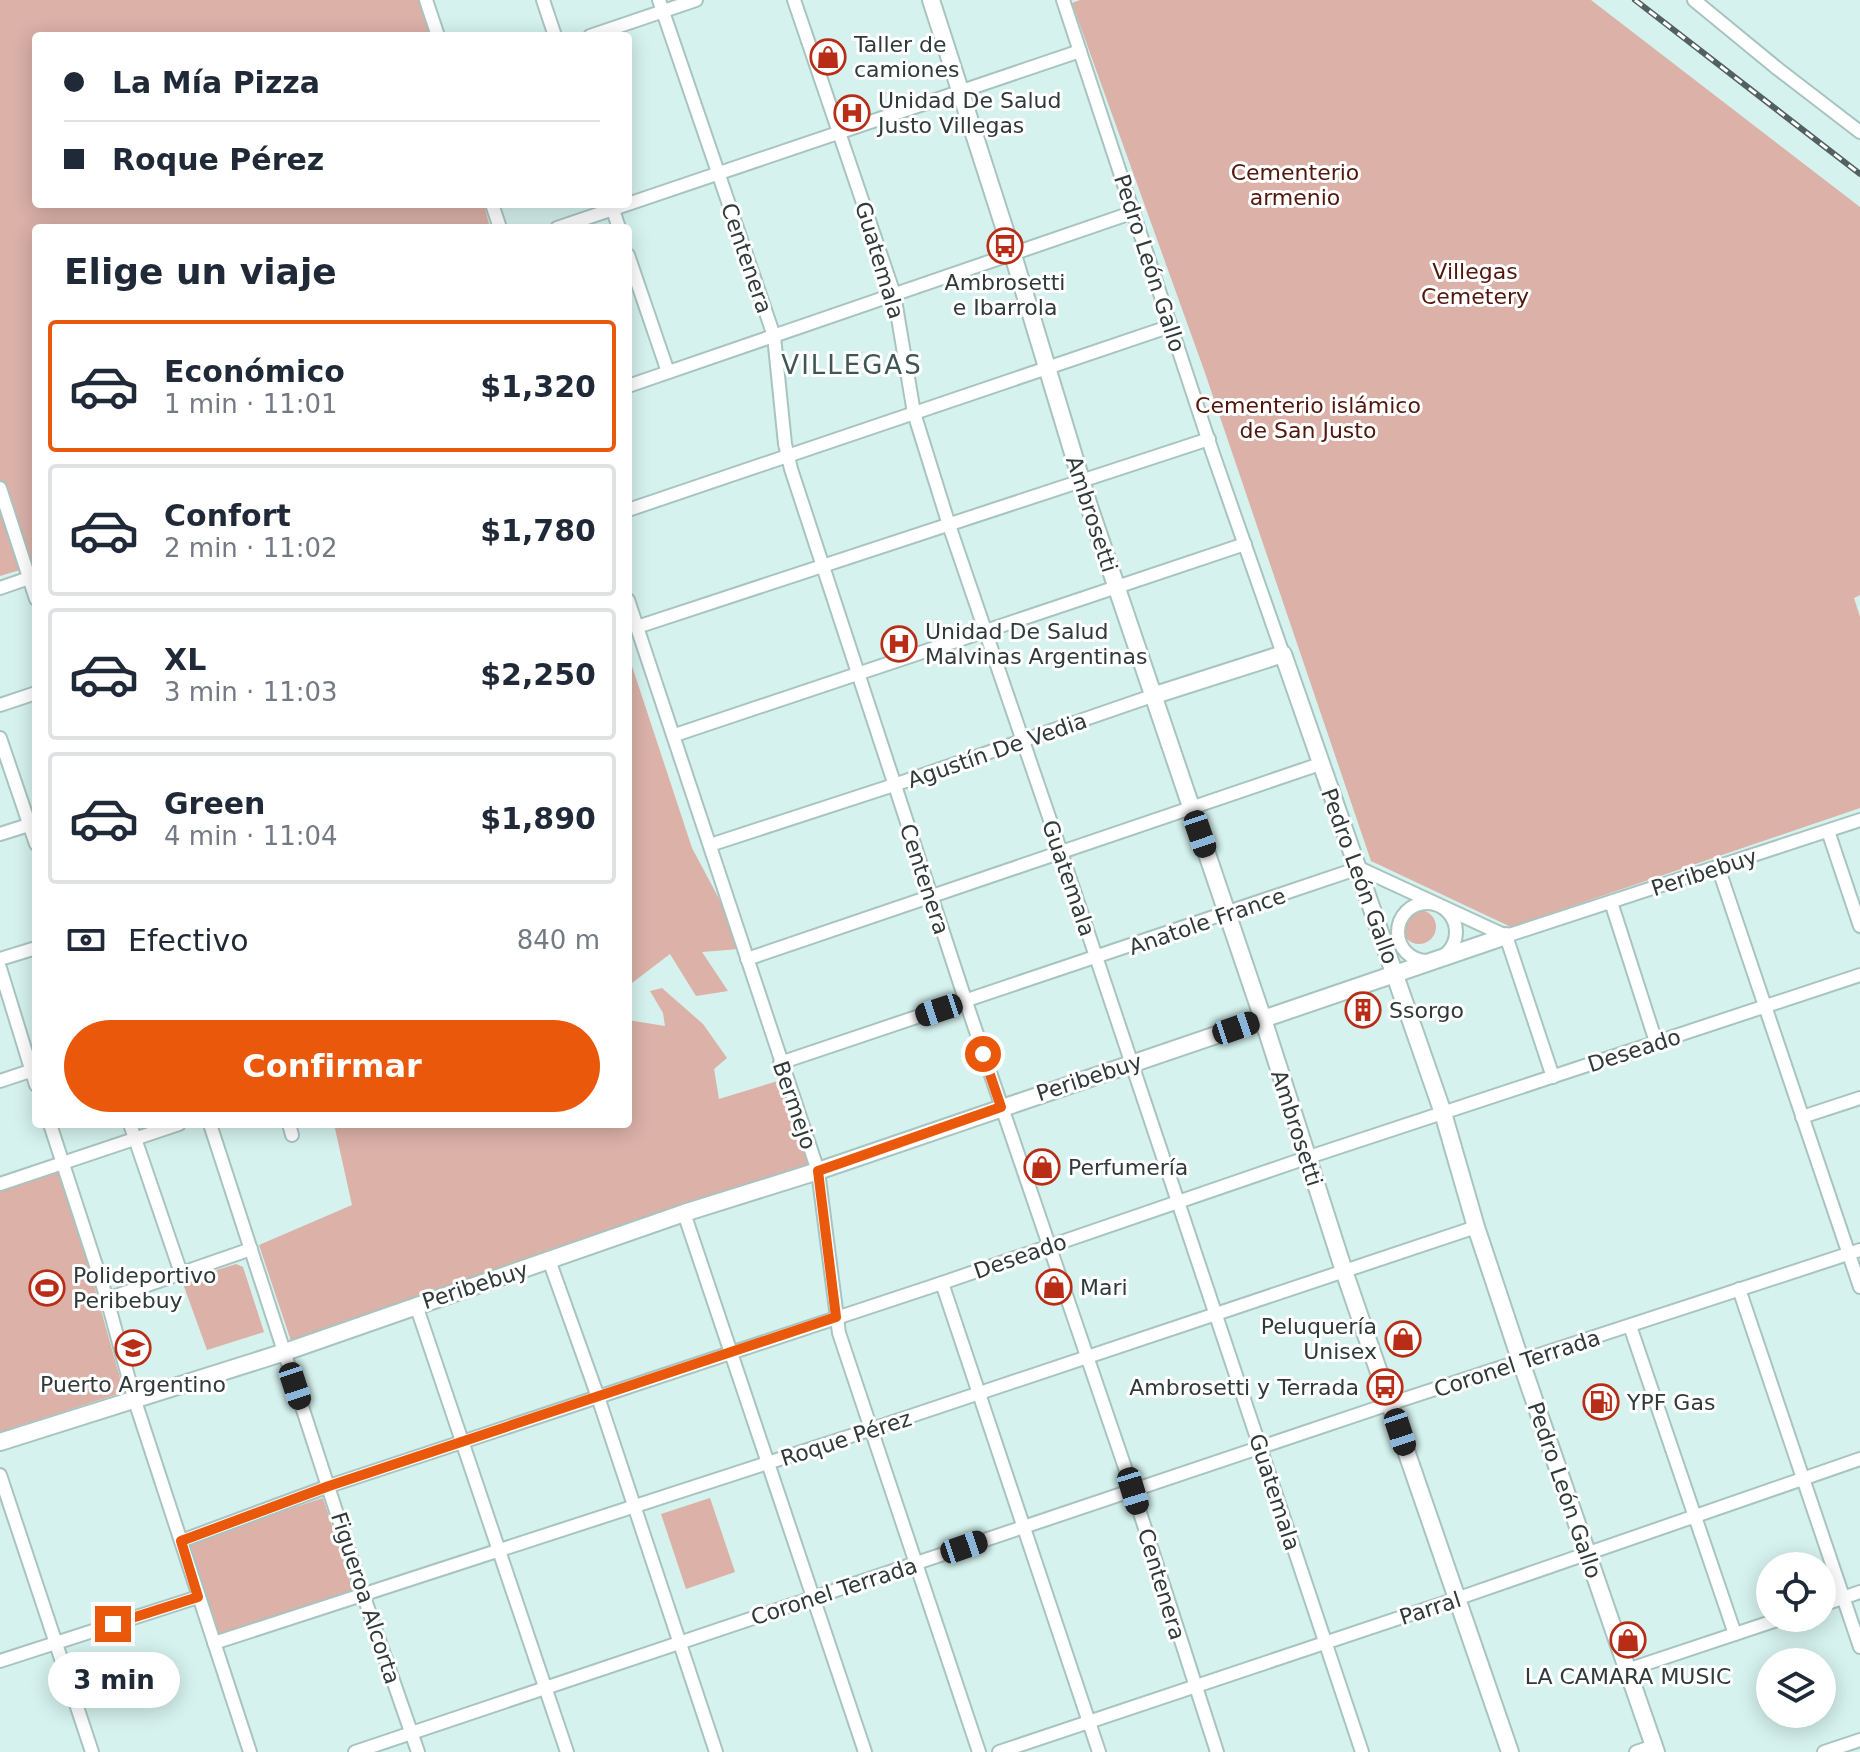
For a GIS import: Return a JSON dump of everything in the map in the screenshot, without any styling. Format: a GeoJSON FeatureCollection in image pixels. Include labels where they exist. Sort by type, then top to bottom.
{"type":"FeatureCollection","features":[{"type":"Feature","properties":{"kind":"street"},"geometry":{"type":"LineString","coordinates":[[426,0],[437,32]]}},
{"type":"Feature","properties":{"kind":"street"},"geometry":{"type":"LineString","coordinates":[[543,0],[554,32]]}},
{"type":"Feature","properties":{"kind":"street"},"geometry":{"type":"LineString","coordinates":[[599,32],[660,6],[696,0]]}},
{"type":"Feature","properties":{"kind":"street","name":"Guatemala"},"geometry":{"type":"LineString","coordinates":[[794,0],[894,294],[914,413],[949,525],[1362,1752]]}},
{"type":"Feature","properties":{"kind":"street","name":"Ambrosetti"},"geometry":{"type":"LineString","coordinates":[[931,0],[1115,587],[1263,1019],[1344,1271],[1510,1752]]}},
{"type":"Feature","properties":{"kind":"street","name":"Pedro León Gallo"},"geometry":{"type":"LineString","coordinates":[[1063,0],[1209,439],[1443,1113],[1476,1227],[1655,1749]]}},
{"type":"Feature","properties":{"kind":"street"},"geometry":{"type":"LineString","coordinates":[[1697,1],[1860,132]]}},
{"type":"Feature","properties":{"kind":"street","name":"Centenera"},"geometry":{"type":"LineString","coordinates":[[660,6],[774,336],[787,456],[1001,1107],[1133,1491],[1217,1752]]}},
{"type":"Feature","properties":{"kind":"street"},"geometry":{"type":"LineString","coordinates":[[632,201],[1080,51]]}},
{"type":"Feature","properties":{"kind":"street"},"geometry":{"type":"LineString","coordinates":[[567,224],[609,208]]}},
{"type":"Feature","properties":{"kind":"street"},"geometry":{"type":"LineString","coordinates":[[632,385],[1134,212]]}},
{"type":"Feature","properties":{"kind":"street"},"geometry":{"type":"LineString","coordinates":[[632,267],[668,372]]}},
{"type":"Feature","properties":{"kind":"street"},"geometry":{"type":"LineString","coordinates":[[632,509],[1171,326]]}},
{"type":"Feature","properties":{"kind":"street"},"geometry":{"type":"LineString","coordinates":[[637,627],[1209,439]]}},
{"type":"Feature","properties":{"kind":"street"},"geometry":{"type":"LineString","coordinates":[[0,488],[32,587]]}},
{"type":"Feature","properties":{"kind":"street"},"geometry":{"type":"LineString","coordinates":[[675,735],[1245,544]]}},
{"type":"Feature","properties":{"kind":"street"},"geometry":{"type":"LineString","coordinates":[[0,588],[29,578]]}},
{"type":"Feature","properties":{"kind":"street","name":"Bermejo"},"geometry":{"type":"LineString","coordinates":[[632,612],[818,1171],[836,1317],[979,1752]]}},
{"type":"Feature","properties":{"kind":"street","name":"Agustín De Vedia"},"geometry":{"type":"LineString","coordinates":[[710,845],[1283,654]]}},
{"type":"Feature","properties":{"kind":"street"},"geometry":{"type":"LineString","coordinates":[[0,705],[32,694]]}},
{"type":"Feature","properties":{"kind":"street"},"geometry":{"type":"LineString","coordinates":[[0,738],[32,821]]}},
{"type":"Feature","properties":{"kind":"street"},"geometry":{"type":"LineString","coordinates":[[747,959],[1320,764]]}},
{"type":"Feature","properties":{"kind":"street","name":"Peribebuy"},"geometry":{"type":"LineString","coordinates":[[0,1442],[285,1352],[684,1213],[818,1171],[1431,961],[1860,820]]}},
{"type":"Feature","properties":{"kind":"street"},"geometry":{"type":"LineString","coordinates":[[0,834],[32,824]]}},
{"type":"Feature","properties":{"kind":"street"},"geometry":{"type":"LineString","coordinates":[[1828,831],[1860,926]]}},
{"type":"Feature","properties":{"kind":"street"},"geometry":{"type":"LineString","coordinates":[[1718,867],[1802,1117],[1854,1252],[1860,1287]]}},
{"type":"Feature","properties":{"kind":"street"},"geometry":{"type":"LineString","coordinates":[[1359,868],[1506,936],[1553,1077]]}},
{"type":"Feature","properties":{"kind":"street","name":"Anatole France"},"geometry":{"type":"LineString","coordinates":[[780,1063],[1359,868]]}},
{"type":"Feature","properties":{"kind":"street"},"geometry":{"type":"LineString","coordinates":[[1611,902],[1656,1042]]}},
{"type":"Feature","properties":{"kind":"street"},"geometry":{"type":"LineString","coordinates":[[1420,904],[1440,906],[1453,919],[1456,937],[1447,953],[1431,961],[1414,958],[1405,952],[1398,934],[1399,923],[1404,914],[1420,904]]}},
{"type":"Feature","properties":{"kind":"street"},"geometry":{"type":"LineString","coordinates":[[0,959],[32,949]]}},
{"type":"Feature","properties":{"kind":"street"},"geometry":{"type":"LineString","coordinates":[[0,968],[32,1064]]}},
{"type":"Feature","properties":{"kind":"street","name":"Deseado"},"geometry":{"type":"LineString","coordinates":[[181,1541],[329,1486],[1860,975]]}},
{"type":"Feature","properties":{"kind":"street"},"geometry":{"type":"LineString","coordinates":[[0,1081],[32,1071]]}},
{"type":"Feature","properties":{"kind":"street"},"geometry":{"type":"LineString","coordinates":[[1802,1117],[1860,1098]]}},
{"type":"Feature","properties":{"kind":"street"},"geometry":{"type":"LineString","coordinates":[[51,1128],[107,1299],[134,1398],[250,1752]]}},
{"type":"Feature","properties":{"kind":"street"},"geometry":{"type":"LineString","coordinates":[[131,1128],[181,1273]]}},
{"type":"Feature","properties":{"kind":"street"},"geometry":{"type":"LineString","coordinates":[[0,1184],[167,1128]]}},
{"type":"Feature","properties":{"kind":"street","name":"Figueroa Alcorta"},"geometry":{"type":"LineString","coordinates":[[211,1128],[363,1594],[418,1752]]}},
{"type":"Feature","properties":{"kind":"street"},"geometry":{"type":"LineString","coordinates":[[684,1213],[865,1752]]}},
{"type":"Feature","properties":{"kind":"street","name":"Roque Pérez"},"geometry":{"type":"LineString","coordinates":[[214,1643],[872,1429],[1476,1227]]}},
{"type":"Feature","properties":{"kind":"street"},"geometry":{"type":"LineString","coordinates":[[107,1299],[251,1249]]}},
{"type":"Feature","properties":{"kind":"street","name":"Coronel Terrada"},"geometry":{"type":"LineString","coordinates":[[355,1752],[1261,1447],[1854,1252]]}},
{"type":"Feature","properties":{"kind":"street"},"geometry":{"type":"LineString","coordinates":[[549,1260],[716,1752]]}},
{"type":"Feature","properties":{"kind":"street"},"geometry":{"type":"LineString","coordinates":[[942,1283],[1099,1752]]}},
{"type":"Feature","properties":{"kind":"street"},"geometry":{"type":"LineString","coordinates":[[1739,1289],[1860,1647]]}},
{"type":"Feature","properties":{"kind":"street"},"geometry":{"type":"LineString","coordinates":[[416,1305],[567,1752]]}},
{"type":"Feature","properties":{"kind":"street"},"geometry":{"type":"LineString","coordinates":[[1630,1326],[1735,1634]]}},
{"type":"Feature","properties":{"kind":"street","name":"Parral"},"geometry":{"type":"LineString","coordinates":[[999,1752],[1860,1459]]}},
{"type":"Feature","properties":{"kind":"street"},"geometry":{"type":"LineString","coordinates":[[0,1475],[92,1752]]}},
{"type":"Feature","properties":{"kind":"street"},"geometry":{"type":"LineString","coordinates":[[1836,1601],[1860,1592]]}},
{"type":"Feature","properties":{"kind":"street"},"geometry":{"type":"LineString","coordinates":[[0,1661],[198,1597]]}},
{"type":"Feature","properties":{"kind":"street"},"geometry":{"type":"LineString","coordinates":[[1627,1670],[1756,1627]]}},
{"type":"Feature","properties":{"kind":"street"},"geometry":{"type":"LineString","coordinates":[[1824,1752],[1860,1740]]}},
{"type":"Feature","properties":{"kind":"street"},"geometry":{"type":"LineString","coordinates":[[1636,1752],[1655,1749]]}},
{"type":"Feature","properties":{"kind":"green space"},"geometry":{"type":"Polygon","coordinates":[[[0,0],[420,0],[430,32],[32,32],[32,208],[485,208],[489,224],[32,224],[32,587],[0,489],[0,0]]]}},
{"type":"Feature","properties":{"kind":"green space","name":"Villegas Cemetery"},"geometry":{"type":"Polygon","coordinates":[[[1080,0],[1591,0],[1860,207],[1860,595],[1854,598],[1860,617],[1860,808],[1511,927],[1371,861],[1204,370],[1072,3],[1080,0]]]}},
{"type":"Feature","properties":{"kind":"green space"},"geometry":{"type":"Polygon","coordinates":[[[0,501],[23,569],[0,576],[0,501]]]}},
{"type":"Feature","properties":{"kind":"green space"},"geometry":{"type":"Polygon","coordinates":[[[632,666],[692,848],[724,908],[739,949],[702,952],[728,991],[696,996],[670,954],[632,983],[632,666]]]}},
{"type":"Feature","properties":{"kind":"green space"},"geometry":{"type":"Polygon","coordinates":[[[1419,910],[1431,915],[1436,927],[1431,939],[1419,944],[1407,939],[1402,927],[1407,915],[1419,910]]]}},
{"type":"Feature","properties":{"kind":"green space"},"geometry":{"type":"Polygon","coordinates":[[[662,988],[703,1024],[727,1058],[714,1069],[719,1099],[781,1080],[809,1168],[291,1341],[259,1245],[352,1205],[335,1128],[632,1128],[632,1021],[665,1026],[663,1013],[650,991],[662,988]]]}},
{"type":"Feature","properties":{"kind":"green space","name":"Polideportivo Peribebuy"},"geometry":{"type":"Polygon","coordinates":[[[57,1171],[63,1175],[122,1385],[118,1394],[0,1432],[0,1190],[57,1171]]]}},
{"type":"Feature","properties":{"kind":"green space"},"geometry":{"type":"Polygon","coordinates":[[[236,1264],[243,1267],[264,1332],[207,1350],[182,1281],[236,1264]]]}},
{"type":"Feature","properties":{"kind":"green space"},"geometry":{"type":"Polygon","coordinates":[[[323,1498],[354,1593],[216,1638],[185,1543],[323,1498]]]}},
{"type":"Feature","properties":{"kind":"green space"},"geometry":{"type":"Polygon","coordinates":[[[710,1498],[735,1572],[686,1589],[661,1514],[710,1498]]]}},
{"type":"Feature","properties":{"kind":"railway"},"geometry":{"type":"LineString","coordinates":[[1635,0],[1860,174]]}},
{"type":"Feature","properties":{"kind":"place","name":"Taller de camiones"},"geometry":{"type":"Point","coordinates":[828,57]}},
{"type":"Feature","properties":{"kind":"place","name":"Unidad De Salud Justo Villegas"},"geometry":{"type":"Point","coordinates":[852,113]}},
{"type":"Feature","properties":{"kind":"place","name":"Ambrosetti e Ibarrola"},"geometry":{"type":"Point","coordinates":[1005,246]}},
{"type":"Feature","properties":{"kind":"place","name":"Unidad De Salud Malvinas Argentinas"},"geometry":{"type":"Point","coordinates":[899,644]}},
{"type":"Feature","properties":{"kind":"place","name":"Ssorgo"},"geometry":{"type":"Point","coordinates":[1363,1010]}},
{"type":"Feature","properties":{"kind":"place","name":"Perfumería"},"geometry":{"type":"Point","coordinates":[1042,1167]}},
{"type":"Feature","properties":{"kind":"place","name":"Mari"},"geometry":{"type":"Point","coordinates":[1054,1287]}},
{"type":"Feature","properties":{"kind":"place","name":"Polideportivo Peribebuy"},"geometry":{"type":"Point","coordinates":[47,1288]}},
{"type":"Feature","properties":{"kind":"place","name":"Peluquería Unisex"},"geometry":{"type":"Point","coordinates":[1403,1339]}},
{"type":"Feature","properties":{"kind":"place","name":"Puerto Argentino"},"geometry":{"type":"Point","coordinates":[133,1348]}},
{"type":"Feature","properties":{"kind":"place","name":"Ambrosetti y Terrada"},"geometry":{"type":"Point","coordinates":[1385,1387]}},
{"type":"Feature","properties":{"kind":"place","name":"YPF Gas"},"geometry":{"type":"Point","coordinates":[1601,1402]}},
{"type":"Feature","properties":{"kind":"place","name":"LA CAMARA MUSIC"},"geometry":{"type":"Point","coordinates":[1628,1640]}},
{"type":"Feature","properties":{"kind":"district","name":"VILLEGAS"},"geometry":{"type":"Point","coordinates":[852,365]}},
{"type":"Feature","properties":{"kind":"route"},"geometry":{"type":"LineString","coordinates":[[113,1624],[198,1597],[181,1541],[329,1486],[836,1317],[818,1171],[1001,1107],[983,1054]]}},
{"type":"Feature","properties":{"kind":"park label","name":"Cementerio armenio"},"geometry":{"type":"Point","coordinates":[1295,184]}},
{"type":"Feature","properties":{"kind":"park label","name":"Cementerio islámico de San Justo"},"geometry":{"type":"Point","coordinates":[1308,418]}}]}
